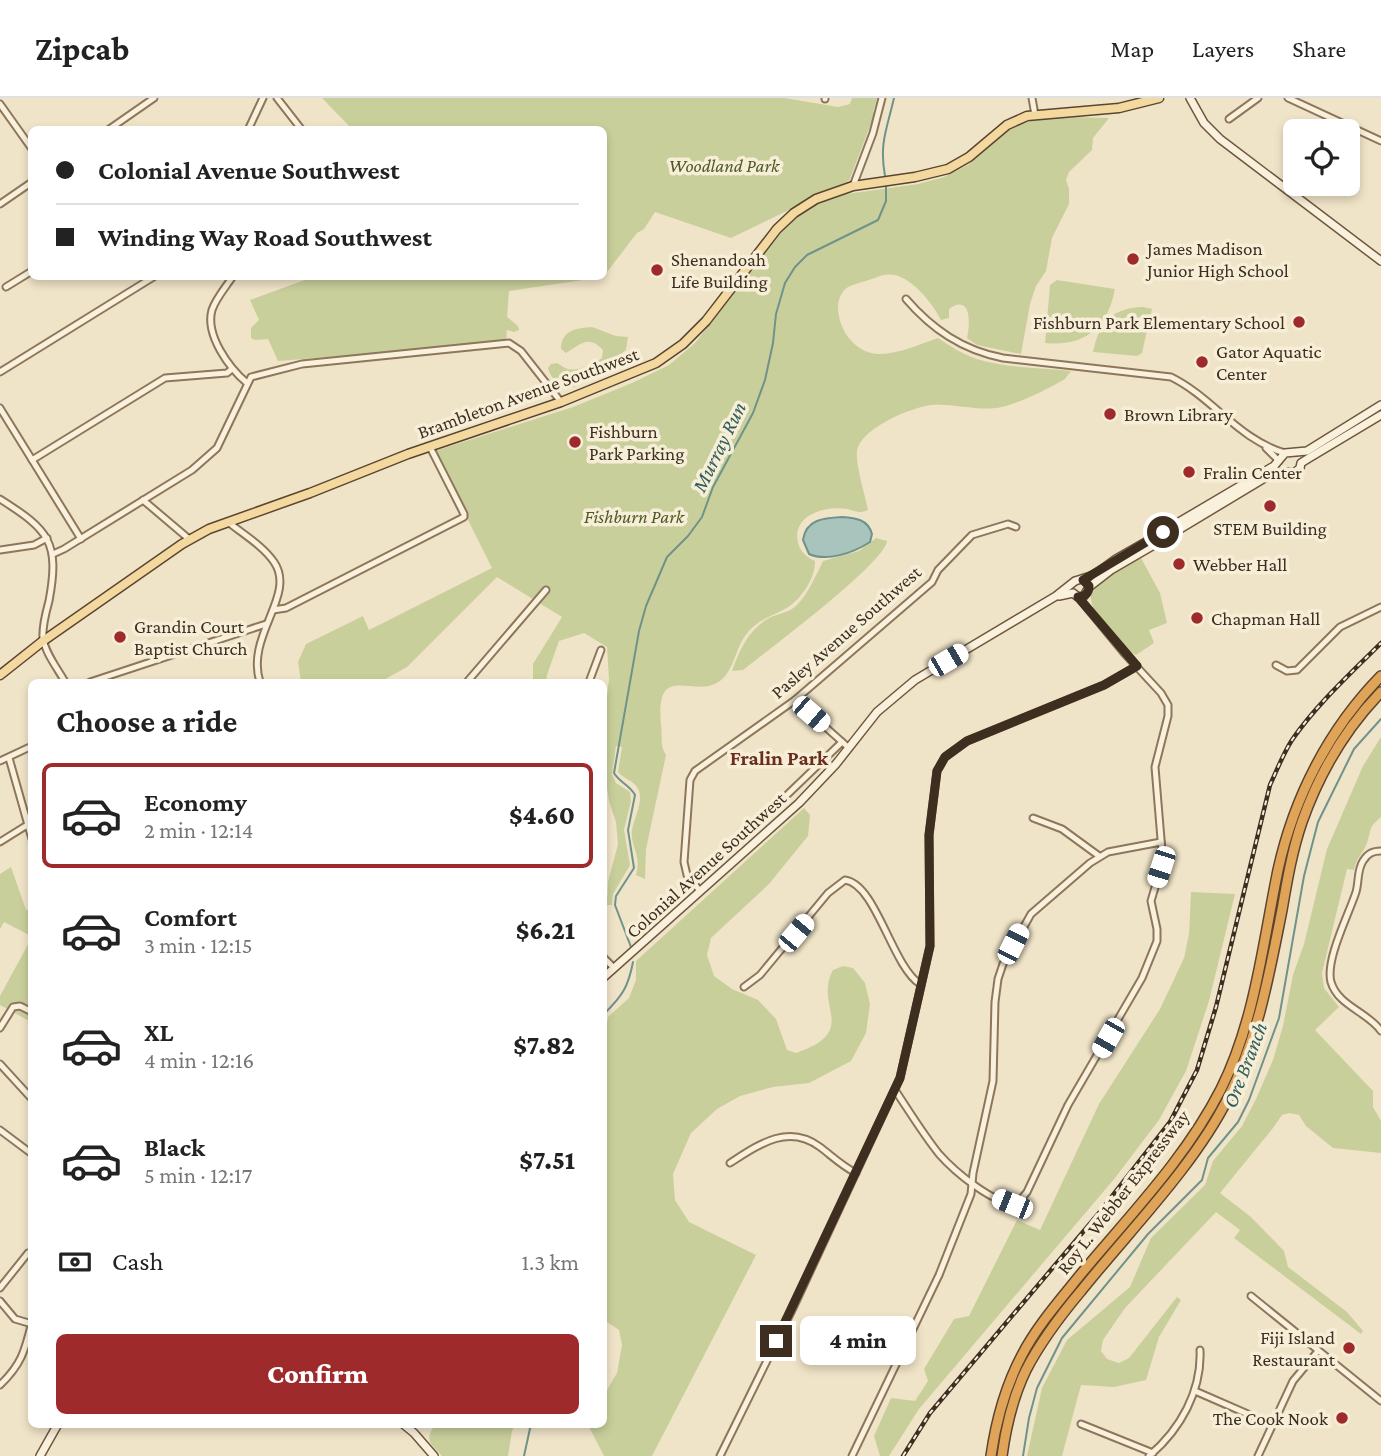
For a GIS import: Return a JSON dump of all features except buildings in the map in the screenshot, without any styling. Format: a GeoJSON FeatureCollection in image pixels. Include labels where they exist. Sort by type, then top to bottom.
{"type":"FeatureCollection","features":[{"type":"Feature","properties":{"kind":"highway","name":"Roy L. Webber Expressway"},"geometry":{"type":"LineString","coordinates":[[991,1456],[1005,1395],[1029,1343],[1061,1298],[1180,1154],[1222,1087],[1245,1029],[1279,868],[1299,802],[1331,740],[1356,704],[1381,676]]}},
{"type":"Feature","properties":{"kind":"highway","name":"Roy L. Webber Expressway"},"geometry":{"type":"LineString","coordinates":[[1002,1456],[1015,1397],[1044,1338],[1191,1157],[1227,1101],[1257,1024],[1302,822],[1332,758],[1357,720],[1381,692]]}},
{"type":"Feature","properties":{"kind":"main road","name":"Brambleton Avenue Southwest"},"geometry":{"type":"LineString","coordinates":[[0,675],[43,641],[189,539],[209,528],[561,402],[648,367],[677,349],[706,321],[786,220],[816,199],[853,186],[927,175],[948,169],[969,158],[1007,125],[1035,115],[1119,108],[1159,98]]}},
{"type":"Feature","properties":{"kind":"main road"},"geometry":{"type":"LineString","coordinates":[[1190,98],[1204,123],[1220,139],[1381,261]]}},
{"type":"Feature","properties":{"kind":"main road"},"geometry":{"type":"LineString","coordinates":[[1381,405],[1310,450],[1284,453],[1279,462],[1167,533],[1123,562],[1084,596],[1074,592],[1077,580],[1083,580],[1167,533],[1268,476],[1283,472],[1294,473],[1301,463],[1381,415]]}},
{"type":"Feature","properties":{"kind":"main road"},"geometry":{"type":"LineString","coordinates":[[1296,453],[1301,463]]}},
{"type":"Feature","properties":{"kind":"main road"},"geometry":{"type":"LineString","coordinates":[[1279,462],[1283,472]]}},
{"type":"Feature","properties":{"kind":"main road"},"geometry":{"type":"LineString","coordinates":[[1083,580],[1089,590]]}},
{"type":"Feature","properties":{"kind":"main road","name":"Colonial Avenue Southwest"},"geometry":{"type":"LineString","coordinates":[[607,974],[799,803],[824,778],[846,745],[877,712],[915,680],[1056,596],[1074,592]]}},
{"type":"Feature","properties":{"kind":"main road"},"geometry":{"type":"LineString","coordinates":[[40,1456],[56,1428]]}},
{"type":"Feature","properties":{"kind":"main road"},"geometry":{"type":"LineString","coordinates":[[408,1428],[434,1456]]}},
{"type":"Feature","properties":{"kind":"street"},"geometry":{"type":"LineString","coordinates":[[113,126],[154,98]]}},
{"type":"Feature","properties":{"kind":"street"},"geometry":{"type":"LineString","coordinates":[[250,126],[263,98]]}},
{"type":"Feature","properties":{"kind":"street"},"geometry":{"type":"LineString","coordinates":[[277,98],[299,126]]}},
{"type":"Feature","properties":{"kind":"street"},"geometry":{"type":"LineString","coordinates":[[853,186],[883,98]]}},
{"type":"Feature","properties":{"kind":"street"},"geometry":{"type":"LineString","coordinates":[[1032,98],[1035,115]]}},
{"type":"Feature","properties":{"kind":"street"},"geometry":{"type":"LineString","coordinates":[[1229,120],[1258,98]]}},
{"type":"Feature","properties":{"kind":"street"},"geometry":{"type":"LineString","coordinates":[[1288,98],[1381,141]]}},
{"type":"Feature","properties":{"kind":"street"},"geometry":{"type":"LineString","coordinates":[[0,104],[28,143]]}},
{"type":"Feature","properties":{"kind":"street"},"geometry":{"type":"LineString","coordinates":[[0,204],[28,185]]}},
{"type":"Feature","properties":{"kind":"street"},"geometry":{"type":"LineString","coordinates":[[6,287],[28,273]]}},
{"type":"Feature","properties":{"kind":"street"},"geometry":{"type":"LineString","coordinates":[[0,372],[149,280]]}},
{"type":"Feature","properties":{"kind":"street"},"geometry":{"type":"LineString","coordinates":[[230,280],[215,304],[211,316],[213,330],[232,369],[247,383]]}},
{"type":"Feature","properties":{"kind":"street"},"geometry":{"type":"LineString","coordinates":[[906,299],[936,329],[967,348],[979,352],[1003,358],[1171,377],[1241,430],[1264,445],[1284,453]]}},
{"type":"Feature","properties":{"kind":"street"},"geometry":{"type":"LineString","coordinates":[[53,554],[192,470],[217,448],[247,383],[256,375],[293,366],[506,343],[519,348],[561,402]]}},
{"type":"Feature","properties":{"kind":"street"},"geometry":{"type":"LineString","coordinates":[[33,460],[165,378],[227,373],[232,369]]}},
{"type":"Feature","properties":{"kind":"street"},"geometry":{"type":"LineString","coordinates":[[0,408],[81,539]]}},
{"type":"Feature","properties":{"kind":"street"},"geometry":{"type":"LineString","coordinates":[[1264,445],[1279,462]]}},
{"type":"Feature","properties":{"kind":"street"},"geometry":{"type":"LineString","coordinates":[[273,610],[286,608],[328,584],[436,533],[465,515],[430,447]]}},
{"type":"Feature","properties":{"kind":"street"},"geometry":{"type":"LineString","coordinates":[[0,499],[33,521],[47,538],[53,554],[53,576],[43,641],[63,679]]}},
{"type":"Feature","properties":{"kind":"street"},"geometry":{"type":"LineString","coordinates":[[143,500],[189,539]]}},
{"type":"Feature","properties":{"kind":"street"},"geometry":{"type":"LineString","coordinates":[[228,522],[264,551],[276,565],[280,586],[257,655],[259,679]]}},
{"type":"Feature","properties":{"kind":"street","name":"Pasley Avenue Southwest"},"geometry":{"type":"LineString","coordinates":[[691,881],[685,869],[684,853],[692,775],[699,766],[795,701],[932,582],[938,570],[968,538],[982,530],[999,526],[1011,524],[1016,527]]}},
{"type":"Feature","properties":{"kind":"street"},"geometry":{"type":"LineString","coordinates":[[0,550],[34,545],[47,538]]}},
{"type":"Feature","properties":{"kind":"street"},"geometry":{"type":"LineString","coordinates":[[470,679],[546,590]]}},
{"type":"Feature","properties":{"kind":"street"},"geometry":{"type":"LineString","coordinates":[[1089,590],[1090,611]]}},
{"type":"Feature","properties":{"kind":"street"},"geometry":{"type":"LineString","coordinates":[[895,1090],[937,1151],[972,1183],[1012,1204],[1021,1202],[1068,1105],[1134,993],[1156,948],[1157,929],[1151,901],[1161,867],[1161,842],[1155,767],[1169,710],[1161,693],[1074,592]]}},
{"type":"Feature","properties":{"kind":"street"},"geometry":{"type":"LineString","coordinates":[[1276,665],[1287,670],[1297,670],[1339,627],[1381,607]]}},
{"type":"Feature","properties":{"kind":"street"},"geometry":{"type":"LineString","coordinates":[[99,679],[266,624]]}},
{"type":"Feature","properties":{"kind":"street"},"geometry":{"type":"LineString","coordinates":[[590,679],[601,650]]}},
{"type":"Feature","properties":{"kind":"street"},"geometry":{"type":"LineString","coordinates":[[720,1456],[895,1090],[905,1059],[930,946],[929,835],[936,782],[942,760],[949,752],[967,741],[1104,685],[1137,666]]}},
{"type":"Feature","properties":{"kind":"street"},"geometry":{"type":"LineString","coordinates":[[700,891],[691,881],[846,745],[795,701]]}},
{"type":"Feature","properties":{"kind":"street"},"geometry":{"type":"LineString","coordinates":[[0,761],[28,748]]}},
{"type":"Feature","properties":{"kind":"street"},"geometry":{"type":"LineString","coordinates":[[9,758],[28,820]]}},
{"type":"Feature","properties":{"kind":"street"},"geometry":{"type":"LineString","coordinates":[[1033,818],[1053,824],[1073,835],[1099,856]]}},
{"type":"Feature","properties":{"kind":"street"},"geometry":{"type":"LineString","coordinates":[[0,842],[28,824]]}},
{"type":"Feature","properties":{"kind":"street"},"geometry":{"type":"LineString","coordinates":[[852,1456],[939,1275],[971,1194],[993,1082],[995,1002],[1000,971],[1031,914],[1099,856],[1161,842]]}},
{"type":"Feature","properties":{"kind":"street"},"geometry":{"type":"LineString","coordinates":[[1380,1029],[1340,998],[1333,987],[1330,974],[1357,888],[1361,864],[1371,852],[1381,851]]}},
{"type":"Feature","properties":{"kind":"street"},"geometry":{"type":"LineString","coordinates":[[744,987],[760,975],[828,893],[845,880],[853,882],[860,889],[908,974],[920,984]]}},
{"type":"Feature","properties":{"kind":"street"},"geometry":{"type":"LineString","coordinates":[[607,961],[614,968]]}},
{"type":"Feature","properties":{"kind":"street"},"geometry":{"type":"LineString","coordinates":[[0,1028],[13,1007],[20,1006],[28,1011]]}},
{"type":"Feature","properties":{"kind":"street"},"geometry":{"type":"LineString","coordinates":[[1,1064],[28,1094]]}},
{"type":"Feature","properties":{"kind":"street"},"geometry":{"type":"LineString","coordinates":[[0,1130],[28,1151]]}},
{"type":"Feature","properties":{"kind":"street"},"geometry":{"type":"LineString","coordinates":[[730,1163],[766,1140],[793,1136],[818,1145],[856,1173]]}},
{"type":"Feature","properties":{"kind":"street"},"geometry":{"type":"LineString","coordinates":[[1,1284],[27,1253]]}},
{"type":"Feature","properties":{"kind":"street"},"geometry":{"type":"LineString","coordinates":[[1251,1296],[1381,1401]]}},
{"type":"Feature","properties":{"kind":"street"},"geometry":{"type":"LineString","coordinates":[[0,1301],[15,1319],[28,1323]]}},
{"type":"Feature","properties":{"kind":"street"},"geometry":{"type":"LineString","coordinates":[[0,1385],[25,1352],[28,1338]]}},
{"type":"Feature","properties":{"kind":"street"},"geometry":{"type":"LineString","coordinates":[[1081,1424],[1151,1455],[1177,1425],[1195,1391],[1200,1370],[1200,1350]]}},
{"type":"Feature","properties":{"kind":"street"},"geometry":{"type":"LineString","coordinates":[[1258,1456],[1293,1381],[1318,1350]]}},
{"type":"Feature","properties":{"kind":"street"},"geometry":{"type":"LineString","coordinates":[[1195,1391],[1273,1425]]}},
{"type":"Feature","properties":{"kind":"green space","name":"Woodland Park"},"geometry":{"type":"Polygon","coordinates":[[[322,98],[785,98],[838,107],[850,104],[852,98],[877,98],[873,112],[875,113],[849,181],[731,238],[655,212],[607,272],[607,126],[349,126],[322,98]]]}},
{"type":"Feature","properties":{"kind":"green space","name":"Fishburn Park"},"geometry":{"type":"Polygon","coordinates":[[[1109,118],[1093,138],[1092,150],[1069,172],[1066,180],[1069,204],[1052,238],[1046,271],[1036,286],[1030,304],[1021,354],[977,345],[967,338],[969,319],[966,308],[957,305],[949,309],[949,318],[941,320],[922,293],[909,281],[895,275],[882,276],[848,287],[840,298],[838,311],[848,337],[858,347],[870,353],[895,352],[938,338],[966,355],[988,362],[1071,371],[1065,379],[1014,404],[987,409],[941,405],[922,407],[890,419],[863,439],[858,447],[857,460],[868,510],[860,512],[828,509],[804,520],[797,536],[799,546],[815,561],[815,568],[801,595],[791,605],[749,631],[729,671],[720,681],[710,686],[670,687],[664,693],[661,724],[662,744],[666,755],[646,849],[645,879],[636,875],[638,862],[632,836],[640,800],[639,791],[618,772],[622,747],[616,746],[612,774],[616,783],[630,792],[631,801],[624,830],[630,865],[613,894],[612,905],[607,905],[608,882],[618,844],[616,822],[607,788],[607,647],[584,633],[559,641],[546,679],[533,679],[533,664],[562,617],[497,577],[407,667],[385,679],[301,679],[298,662],[306,644],[363,616],[369,630],[492,568],[435,451],[573,407],[669,365],[695,343],[792,219],[818,202],[839,195],[918,184],[944,177],[968,165],[1004,133],[1037,119],[1109,118]]]}},
{"type":"Feature","properties":{"kind":"green space"},"geometry":{"type":"Polygon","coordinates":[[[305,280],[583,280],[509,291],[507,317],[519,330],[507,330],[506,343],[278,361],[268,339],[251,338],[251,328],[259,320],[250,300],[305,280]]]}},
{"type":"Feature","properties":{"kind":"green space"},"geometry":{"type":"Polygon","coordinates":[[[1057,280],[1115,289],[1107,314],[1092,332],[1072,342],[1045,343],[1050,285],[1057,280]]]}},
{"type":"Feature","properties":{"kind":"green space"},"geometry":{"type":"Polygon","coordinates":[[[1143,307],[1152,309],[1142,353],[1137,356],[1093,352],[1099,333],[1108,319],[1123,310],[1143,307]]]}},
{"type":"Feature","properties":{"kind":"green space"},"geometry":{"type":"Polygon","coordinates":[[[592,327],[616,336],[628,337],[626,350],[613,360],[605,371],[582,373],[577,386],[564,389],[554,380],[548,368],[557,363],[572,370],[602,358],[603,350],[593,343],[584,342],[566,353],[561,349],[564,338],[571,331],[592,327]]]}},
{"type":"Feature","properties":{"kind":"green space"},"geometry":{"type":"Polygon","coordinates":[[[876,538],[887,541],[867,568],[799,627],[743,670],[732,671],[750,634],[769,618],[798,604],[823,561],[859,551],[876,538]]]}},
{"type":"Feature","properties":{"kind":"green space"},"geometry":{"type":"Polygon","coordinates":[[[1141,558],[1160,593],[1167,623],[1149,630],[1154,643],[1136,655],[1104,624],[1092,604],[1091,594],[1105,579],[1141,558]]]}},
{"type":"Feature","properties":{"kind":"green space"},"geometry":{"type":"Polygon","coordinates":[[[1381,737],[1381,817],[1372,826],[1354,870],[1347,869],[1322,973],[1324,988],[1339,1007],[1315,1030],[1373,1091],[1373,1107],[1381,1121],[1381,1153],[1333,1148],[1306,1126],[1299,1115],[1289,1113],[1282,1115],[1220,1193],[1251,1217],[1284,1251],[1288,1267],[1347,1312],[1363,1331],[1361,1334],[1234,1238],[1240,1230],[1216,1212],[1125,1308],[1103,1340],[1101,1351],[1107,1359],[1119,1363],[1129,1358],[1177,1297],[1181,1300],[1159,1337],[1146,1380],[1114,1387],[1081,1385],[1062,1456],[1027,1456],[1042,1388],[1067,1340],[1130,1287],[1151,1238],[1205,1185],[1213,1161],[1242,1126],[1256,1099],[1273,1060],[1283,1026],[1293,975],[1304,944],[1327,849],[1363,766],[1381,737]]]}},
{"type":"Feature","properties":{"kind":"green space"},"geometry":{"type":"Polygon","coordinates":[[[804,808],[810,815],[808,836],[769,884],[711,938],[707,955],[714,976],[732,989],[758,1000],[776,1019],[787,1050],[796,1053],[815,1045],[826,1036],[831,1027],[828,983],[833,970],[843,966],[853,968],[865,983],[870,1004],[866,1033],[851,1061],[809,1083],[773,1087],[740,1096],[717,1109],[691,1133],[673,1174],[675,1200],[689,1222],[756,1255],[652,1456],[604,1456],[590,1428],[607,1428],[607,1390],[617,1373],[622,1345],[619,1330],[607,1322],[607,1022],[608,1017],[629,998],[636,980],[636,961],[804,808]]]}},
{"type":"Feature","properties":{"kind":"green space"},"geometry":{"type":"Polygon","coordinates":[[[11,867],[28,910],[28,934],[4,922],[0,929],[0,874],[11,867]]]}},
{"type":"Feature","properties":{"kind":"green space"},"geometry":{"type":"Polygon","coordinates":[[[1191,892],[1235,894],[1209,1001],[1186,1071],[1159,1120],[1115,1178],[919,1409],[889,1456],[880,1456],[874,1436],[891,1398],[915,1401],[928,1381],[924,1369],[954,1319],[969,1316],[1017,1220],[1040,1230],[1099,1104],[1160,1009],[1184,958],[1189,934],[1191,892]]]}},
{"type":"Feature","properties":{"kind":"green space"},"geometry":{"type":"Polygon","coordinates":[[[28,945],[28,1020],[0,1005],[0,996],[28,945]]]}},
{"type":"Feature","properties":{"kind":"green space"},"geometry":{"type":"Polygon","coordinates":[[[433,1428],[514,1428],[508,1456],[442,1456],[430,1441],[433,1428]]]}},
{"type":"Feature","properties":{"kind":"water"},"geometry":{"type":"Polygon","coordinates":[[[842,517],[864,522],[872,534],[870,542],[840,555],[824,557],[809,554],[803,540],[808,528],[823,519],[842,517]]]}},
{"type":"Feature","properties":{"kind":"waterway","name":"Murray Run"},"geometry":{"type":"LineString","coordinates":[[885,176],[883,145],[894,98]]}},
{"type":"Feature","properties":{"kind":"waterway","name":"Murray Run"},"geometry":{"type":"LineString","coordinates":[[631,947],[615,905],[616,896],[634,868],[628,830],[635,795],[614,773],[639,631],[646,606],[667,557],[702,517],[713,487],[753,413],[765,380],[776,314],[785,283],[807,255],[878,220],[886,201],[886,186]]}},
{"type":"Feature","properties":{"kind":"waterway","name":"Ore Branch"},"geometry":{"type":"LineString","coordinates":[[1023,1456],[1037,1388],[1062,1338],[1148,1234],[1202,1180],[1208,1158],[1238,1122],[1249,1100],[1279,1018],[1304,876],[1318,822],[1354,749],[1381,719]]}},
{"type":"Feature","properties":{"kind":"waterway","name":"Murray Run"},"geometry":{"type":"LineString","coordinates":[[607,1011],[623,991],[633,962]]}},
{"type":"Feature","properties":{"kind":"waterway","name":"Murray Run"},"geometry":{"type":"LineString","coordinates":[[524,1456],[530,1428]]}},
{"type":"Feature","properties":{"kind":"railway"},"geometry":{"type":"LineString","coordinates":[[903,1456],[930,1413],[1099,1213],[1170,1122],[1197,1070],[1216,1007],[1270,785],[1301,727],[1381,643]]}},
{"type":"Feature","properties":{"kind":"place","name":"James Madison Junior High School"},"geometry":{"type":"Point","coordinates":[1133,259]}},
{"type":"Feature","properties":{"kind":"place","name":"Shenandoah Life Building"},"geometry":{"type":"Point","coordinates":[657,270]}},
{"type":"Feature","properties":{"kind":"place","name":"Fishburn Park Elementary School"},"geometry":{"type":"Point","coordinates":[1299,322]}},
{"type":"Feature","properties":{"kind":"place","name":"Gator Aquatic Center"},"geometry":{"type":"Point","coordinates":[1202,362]}},
{"type":"Feature","properties":{"kind":"place","name":"Brown Library"},"geometry":{"type":"Point","coordinates":[1110,414]}},
{"type":"Feature","properties":{"kind":"place","name":"Fishburn Park Parking"},"geometry":{"type":"Point","coordinates":[575,442]}},
{"type":"Feature","properties":{"kind":"place","name":"Fralin Center"},"geometry":{"type":"Point","coordinates":[1189,472]}},
{"type":"Feature","properties":{"kind":"place","name":"STEM Building"},"geometry":{"type":"Point","coordinates":[1270,506]}},
{"type":"Feature","properties":{"kind":"place","name":"Webber Hall"},"geometry":{"type":"Point","coordinates":[1179,564]}},
{"type":"Feature","properties":{"kind":"place","name":"Chapman Hall"},"geometry":{"type":"Point","coordinates":[1197,618]}},
{"type":"Feature","properties":{"kind":"place","name":"Grandin Court Baptist Church"},"geometry":{"type":"Point","coordinates":[120,637]}},
{"type":"Feature","properties":{"kind":"place","name":"Fiji Island Restaurant"},"geometry":{"type":"Point","coordinates":[1349,1348]}},
{"type":"Feature","properties":{"kind":"place","name":"The Cook Nook"},"geometry":{"type":"Point","coordinates":[1342,1418]}},
{"type":"Feature","properties":{"kind":"district","name":"Fralin Park"},"geometry":{"type":"Point","coordinates":[779,758]}},
{"type":"Feature","properties":{"kind":"route"},"geometry":{"type":"LineString","coordinates":[[776,1341],[900,1078],[929,955],[929,835],[939,766],[957,746],[1114,681],[1137,666],[1078,597],[1088,592],[1088,583],[1083,580],[1163,532]]}}]}
